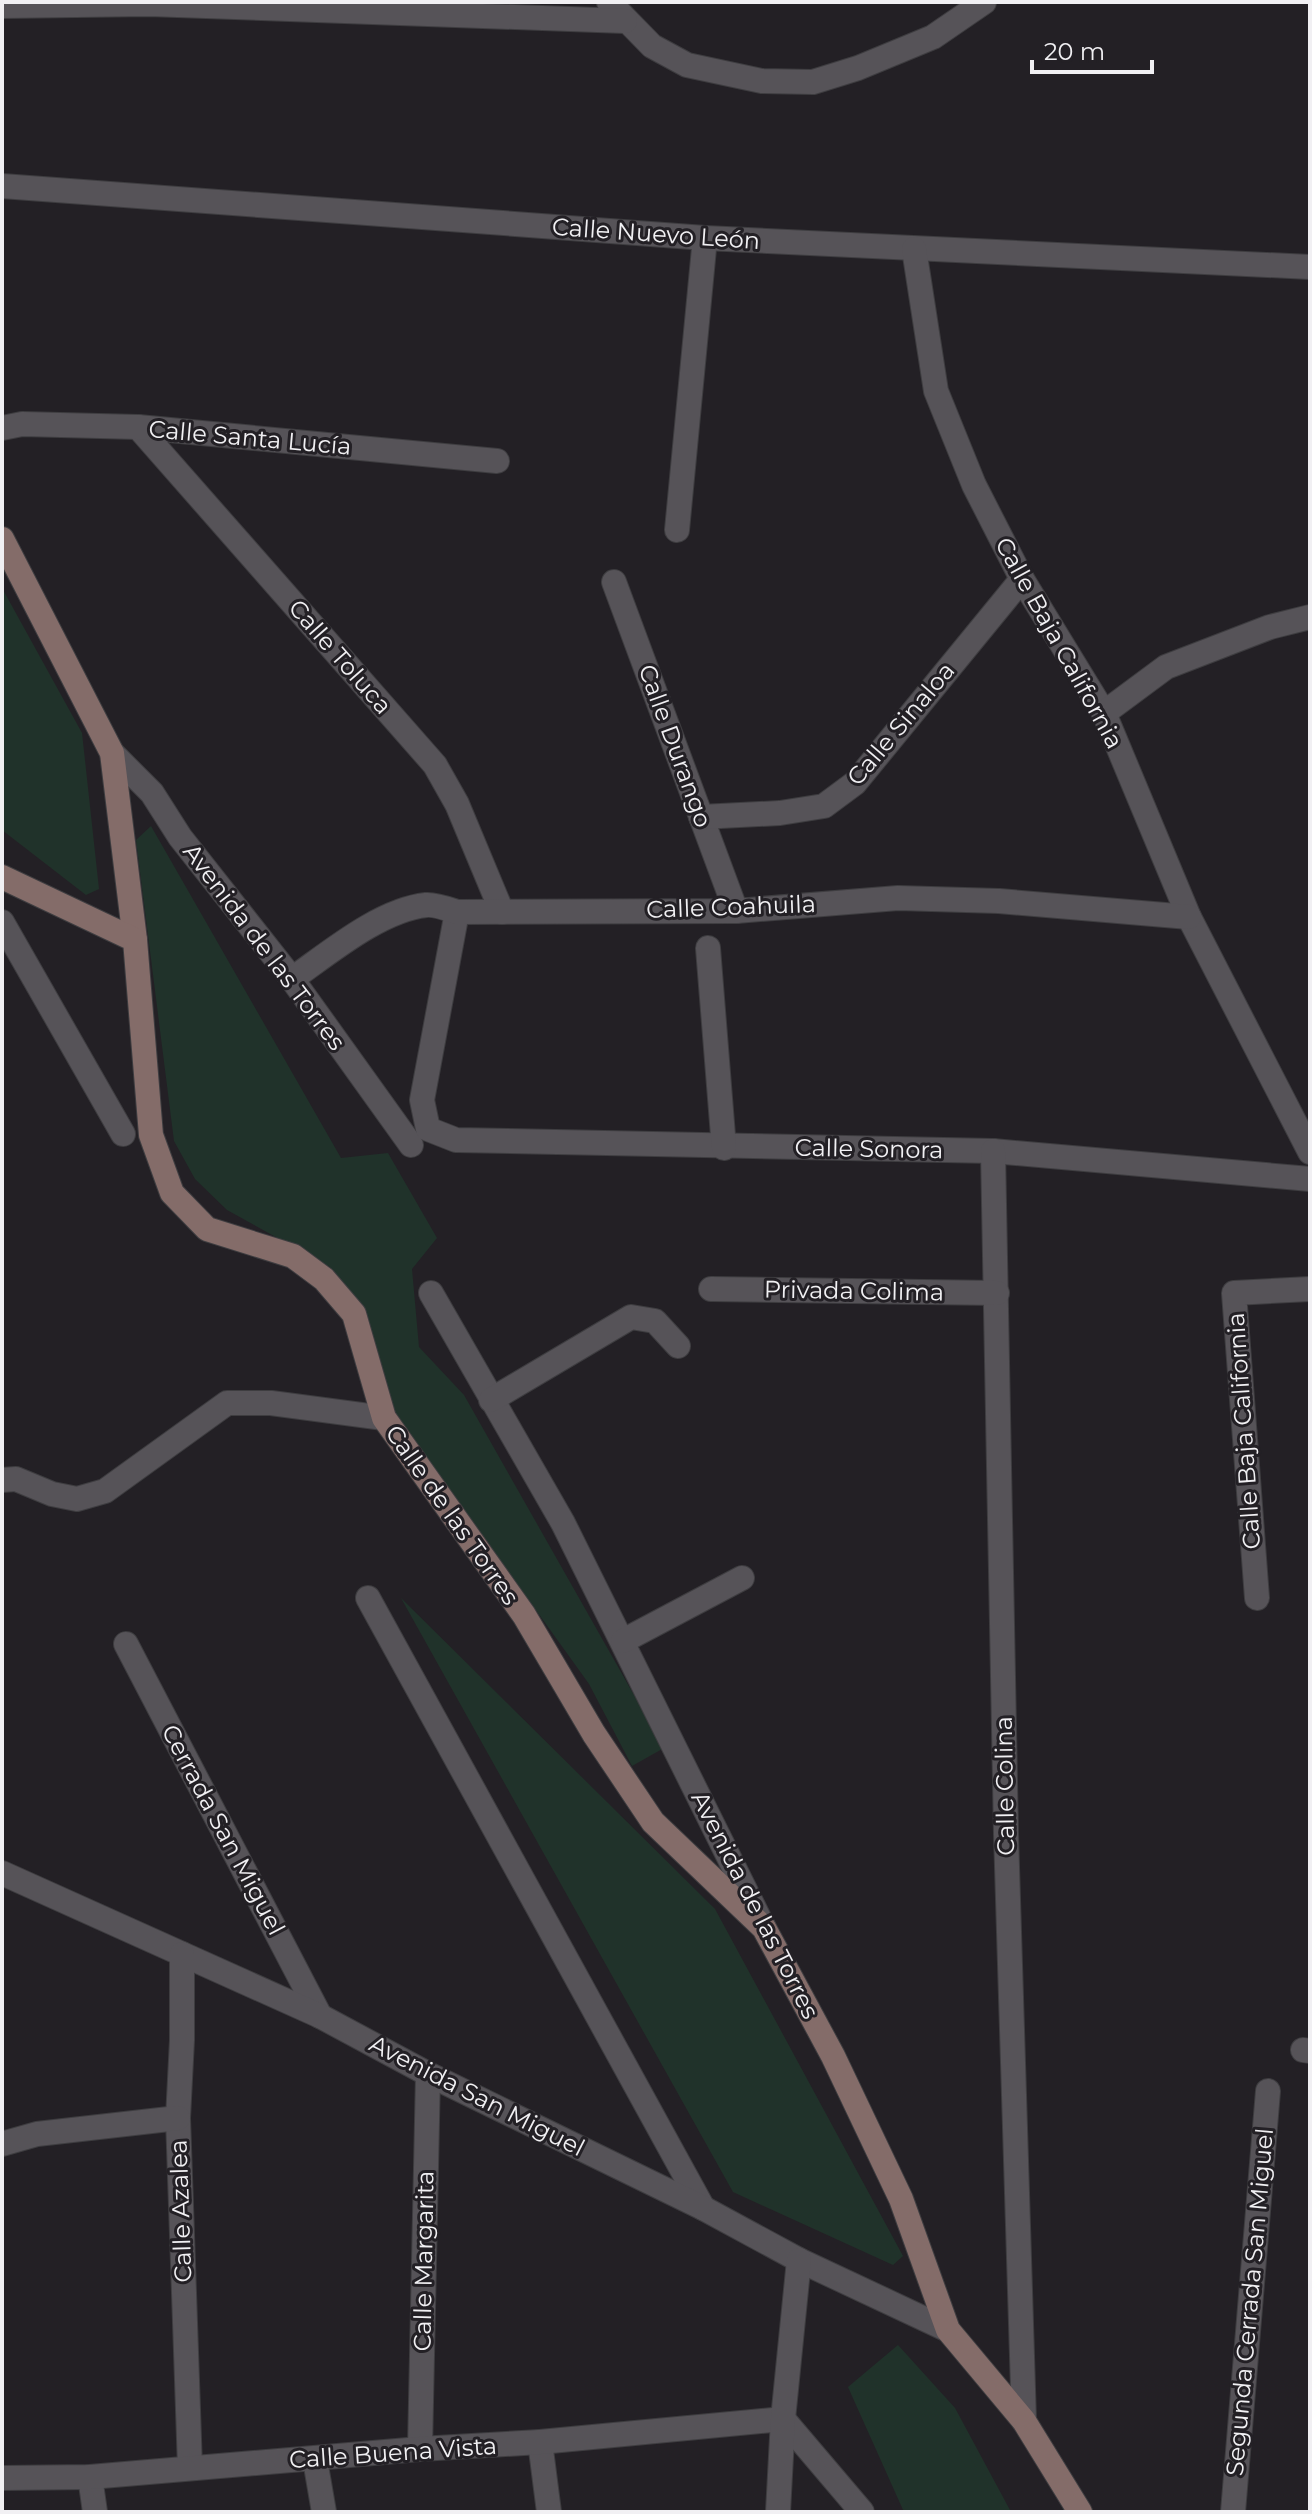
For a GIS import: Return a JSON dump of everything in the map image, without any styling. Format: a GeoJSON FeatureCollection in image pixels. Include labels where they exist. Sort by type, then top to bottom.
{"type":"FeatureCollection","features":[{"type":"Feature","properties":{"kind":"street"},"geometry":{"type":"LineString","coordinates":[[609,2],[652,46],[687,65],[762,81],[813,82],[858,68],[933,37],[984,2]]}},
{"type":"Feature","properties":{"kind":"street"},"geometry":{"type":"LineString","coordinates":[[2,6],[149,4],[625,21]]}},
{"type":"Feature","properties":{"kind":"street","name":"Calle Nuevo León"},"geometry":{"type":"LineString","coordinates":[[2,186],[705,238],[1310,267]]}},
{"type":"Feature","properties":{"kind":"street"},"geometry":{"type":"LineString","coordinates":[[677,530],[705,238]]}},
{"type":"Feature","properties":{"kind":"street","name":"Calle Baja California"},"geometry":{"type":"LineString","coordinates":[[914,249],[936,391],[974,485],[1022,579],[1104,713],[1189,917],[1308,1143]]}},
{"type":"Feature","properties":{"kind":"street","name":"Calle Santa Lucía"},"geometry":{"type":"LineString","coordinates":[[2,428],[22,424],[138,427],[497,461]]}},
{"type":"Feature","properties":{"kind":"street","name":"Calle Toluca"},"geometry":{"type":"LineString","coordinates":[[138,427],[435,765],[457,804],[502,912]]}},
{"type":"Feature","properties":{"kind":"street","name":"Avenida de las Torres"},"geometry":{"type":"LineString","coordinates":[[2,539],[112,753],[152,793],[180,837],[420,1137]]}},
{"type":"Feature","properties":{"kind":"street","name":"Calle Sinaloa"},"geometry":{"type":"LineString","coordinates":[[701,817],[780,813],[824,806],[855,783],[1022,579]]}},
{"type":"Feature","properties":{"kind":"street","name":"Calle Durango"},"geometry":{"type":"LineString","coordinates":[[614,582],[736,911]]}},
{"type":"Feature","properties":{"kind":"street"},"geometry":{"type":"LineString","coordinates":[[1104,713],[1166,667],[1270,627],[1310,617]]}},
{"type":"Feature","properties":{"kind":"street","name":"Avenida de las Torres"},"geometry":{"type":"LineString","coordinates":[[112,753],[135,940]]}},
{"type":"Feature","properties":{"kind":"street"},"geometry":{"type":"LineString","coordinates":[[2,877],[135,940]]}},
{"type":"Feature","properties":{"kind":"street","name":"Calle Coahuila"},"geometry":{"type":"LineString","coordinates":[[292,979],[365,929],[395,915],[428,905],[457,912],[736,911],[898,898],[999,901],[1189,917]]}},
{"type":"Feature","properties":{"kind":"street"},"geometry":{"type":"LineString","coordinates":[[420,1137],[422,1100],[457,912]]}},
{"type":"Feature","properties":{"kind":"street"},"geometry":{"type":"LineString","coordinates":[[2,922],[123,1134]]}},
{"type":"Feature","properties":{"kind":"street","name":"Calle de las Torres"},"geometry":{"type":"LineString","coordinates":[[135,940],[151,1135],[172,1193],[207,1229],[293,1256],[324,1279],[354,1314],[384,1418],[524,1615],[594,1734],[653,1822],[764,1928]]}},
{"type":"Feature","properties":{"kind":"street"},"geometry":{"type":"LineString","coordinates":[[708,948],[724,1148]]}},
{"type":"Feature","properties":{"kind":"street","name":"Calle Sonora"},"geometry":{"type":"LineString","coordinates":[[420,1137],[724,1148],[993,1151],[1310,1179]]}},
{"type":"Feature","properties":{"kind":"street","name":"Calle Colina"},"geometry":{"type":"LineString","coordinates":[[993,1151],[1005,1818],[1024,2421]]}},
{"type":"Feature","properties":{"kind":"street","name":"Privada Colima"},"geometry":{"type":"LineString","coordinates":[[711,1289],[997,1293]]}},
{"type":"Feature","properties":{"kind":"street","name":"Calle Baja California"},"geometry":{"type":"LineString","coordinates":[[1257,1598],[1234,1293],[1310,1289]]}},
{"type":"Feature","properties":{"kind":"street","name":"Avenida de las Torres"},"geometry":{"type":"LineString","coordinates":[[431,1293],[563,1523],[764,1928],[833,2056],[901,2199],[948,2330],[1024,2421],[1080,2512]]}},
{"type":"Feature","properties":{"kind":"street"},"geometry":{"type":"LineString","coordinates":[[491,1400],[631,1317],[655,1321],[678,1346]]}},
{"type":"Feature","properties":{"kind":"street"},"geometry":{"type":"LineString","coordinates":[[2,1480],[16,1479],[52,1494],[77,1499],[105,1491],[227,1403],[271,1403],[384,1418]]}},
{"type":"Feature","properties":{"kind":"street"},"geometry":{"type":"LineString","coordinates":[[623,1641],[742,1578]]}},
{"type":"Feature","properties":{"kind":"street"},"geometry":{"type":"LineString","coordinates":[[368,1598],[703,2208]]}},
{"type":"Feature","properties":{"kind":"street","name":"Cerrada San Miguel"},"geometry":{"type":"LineString","coordinates":[[126,1644],[320,2016]]}},
{"type":"Feature","properties":{"kind":"street","name":"Avenida San Miguel"},"geometry":{"type":"LineString","coordinates":[[2,1873],[320,2016],[428,2074],[703,2208],[799,2260],[948,2330]]}},
{"type":"Feature","properties":{"kind":"street","name":"Calle Azalea"},"geometry":{"type":"LineString","coordinates":[[182,1954],[178,2118],[190,2468]]}},
{"type":"Feature","properties":{"kind":"street","name":"Calle Margarita"},"geometry":{"type":"LineString","coordinates":[[420,2449],[428,2074]]}},
{"type":"Feature","properties":{"kind":"street","name":"Segunda Cerrada San Miguel"},"geometry":{"type":"LineString","coordinates":[[1233,2512],[1268,2091]]}},
{"type":"Feature","properties":{"kind":"street"},"geometry":{"type":"LineString","coordinates":[[2,2144],[37,2134],[178,2118]]}},
{"type":"Feature","properties":{"kind":"street"},"geometry":{"type":"LineString","coordinates":[[778,2512],[783,2419],[799,2260]]}},
{"type":"Feature","properties":{"kind":"street"},"geometry":{"type":"LineString","coordinates":[[783,2419],[862,2512]]}},
{"type":"Feature","properties":{"kind":"street","name":"Calle Buena Vista"},"geometry":{"type":"LineString","coordinates":[[2,2478],[90,2477],[540,2442],[783,2419]]}},
{"type":"Feature","properties":{"kind":"street"},"geometry":{"type":"LineString","coordinates":[[540,2442],[549,2512]]}},
{"type":"Feature","properties":{"kind":"street"},"geometry":{"type":"LineString","coordinates":[[315,2460],[324,2512]]}},
{"type":"Feature","properties":{"kind":"street"},"geometry":{"type":"LineString","coordinates":[[90,2477],[95,2512]]}},
{"type":"Feature","properties":{"kind":"green space"},"geometry":{"type":"Polygon","coordinates":[[[2,588],[82,733],[99,889],[86,895],[2,830],[2,588]]]}},
{"type":"Feature","properties":{"kind":"green space"},"geometry":{"type":"Polygon","coordinates":[[[151,826],[341,1158],[388,1153],[437,1238],[412,1269],[419,1347],[464,1395],[664,1748],[632,1766],[589,1684],[390,1407],[358,1304],[330,1267],[227,1210],[195,1179],[174,1141],[136,840],[151,826]]]}},
{"type":"Feature","properties":{"kind":"green space"},"geometry":{"type":"Polygon","coordinates":[[[401,1598],[715,1909],[903,2256],[893,2265],[733,2192],[401,1598]]]}},
{"type":"Feature","properties":{"kind":"green space"},"geometry":{"type":"Polygon","coordinates":[[[898,2345],[955,2408],[1011,2512],[904,2512],[848,2387],[898,2345]]]}}]}
